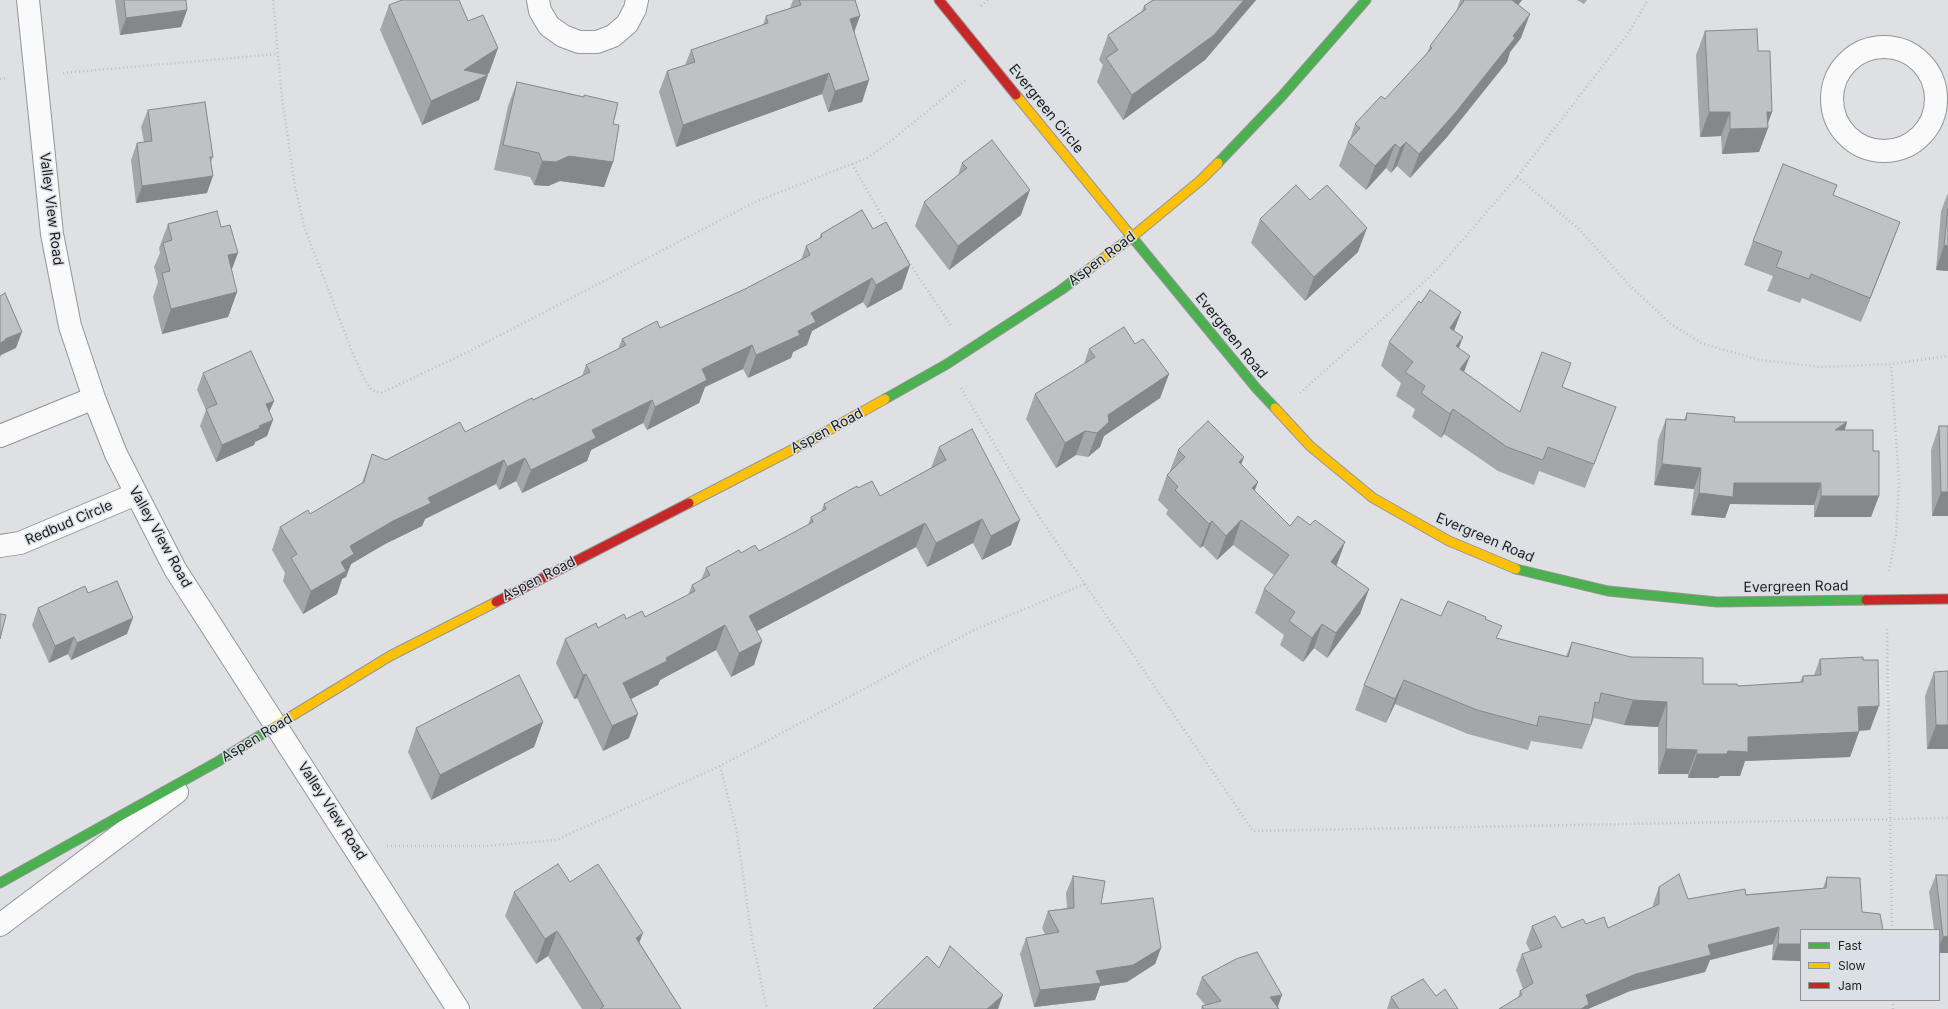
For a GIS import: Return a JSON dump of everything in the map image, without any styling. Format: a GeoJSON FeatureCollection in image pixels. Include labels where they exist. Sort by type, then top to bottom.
{"type":"FeatureCollection","features":[{"type":"Feature","properties":{"kind":"street","name":"Valley View Road"},"geometry":{"type":"LineString","coordinates":[[28,0],[52,234],[70,326],[94,398],[116,454],[175,569],[277,725],[458,1009]]}},
{"type":"Feature","properties":{"kind":"street"},"geometry":{"type":"LineString","coordinates":[[538,0],[540,11],[549,26],[563,36],[579,42],[597,42],[613,36],[627,24],[635,9],[637,0]]}},
{"type":"Feature","properties":{"kind":"street","name":"Evergreen Circle"},"geometry":{"type":"LineString","coordinates":[[939,0],[1132,237]]}},
{"type":"Feature","properties":{"kind":"street","name":"Aspen Road"},"geometry":{"type":"LineString","coordinates":[[0,883],[217,762],[390,656],[813,439],[968,351],[1061,290],[1132,237],[1201,180],[1282,96],[1366,0]]}},
{"type":"Feature","properties":{"kind":"street"},"geometry":{"type":"LineString","coordinates":[[1874,47],[1892,47],[1909,52],[1923,63],[1931,76],[1942,105],[1922,136],[1907,146],[1890,151],[1884,151],[1871,150],[1855,143],[1842,132],[1834,116],[1831,98],[1834,81],[1843,65],[1857,54],[1874,47]]}},
{"type":"Feature","properties":{"kind":"street","name":"Evergreen Road"},"geometry":{"type":"LineString","coordinates":[[1132,237],[1257,389],[1310,446],[1373,498],[1449,541],[1518,570],[1608,591],[1716,602],[1948,599]]}},
{"type":"Feature","properties":{"kind":"street"},"geometry":{"type":"LineString","coordinates":[[0,436],[94,398]]}},
{"type":"Feature","properties":{"kind":"street","name":"Redbud Circle"},"geometry":{"type":"LineString","coordinates":[[0,546],[20,543],[136,494]]}},
{"type":"Feature","properties":{"kind":"street","name":"Aspen Road"},"geometry":{"type":"LineString","coordinates":[[0,925],[217,762]]}},
{"type":"Feature","properties":{"kind":"path"},"geometry":{"type":"LineString","coordinates":[[273,0],[278,54],[295,187],[305,229],[353,354],[366,382],[372,390],[381,393],[468,352],[756,202],[867,158],[887,144],[989,62]]}},
{"type":"Feature","properties":{"kind":"path"},"geometry":{"type":"LineString","coordinates":[[1279,413],[1433,274],[1517,177],[1629,32],[1648,0]]}},
{"type":"Feature","properties":{"kind":"path"},"geometry":{"type":"LineString","coordinates":[[0,79],[278,54]]}},
{"type":"Feature","properties":{"kind":"path"},"geometry":{"type":"LineString","coordinates":[[852,164],[910,264],[968,351]]}},
{"type":"Feature","properties":{"kind":"path"},"geometry":{"type":"LineString","coordinates":[[1517,177],[1580,230],[1629,285],[1671,324],[1703,344],[1760,360],[1821,366],[1891,364],[1948,356]]}},
{"type":"Feature","properties":{"kind":"path"},"geometry":{"type":"LineString","coordinates":[[947,364],[1009,469],[1085,584],[1253,831],[1948,818]]}},
{"type":"Feature","properties":{"kind":"path"},"geometry":{"type":"LineString","coordinates":[[1891,364],[1899,482],[1896,535],[1883,600],[1888,638],[1892,929]]}},
{"type":"Feature","properties":{"kind":"path"},"geometry":{"type":"LineString","coordinates":[[361,856],[383,846],[486,846],[556,840],[575,833],[720,766],[974,630],[1085,584]]}},
{"type":"Feature","properties":{"kind":"path"},"geometry":{"type":"LineString","coordinates":[[720,766],[737,833],[752,939],[767,1009]]}},
{"type":"Feature","properties":{"kind":"building"},"geometry":{"type":"Polygon","coordinates":[[[124,0],[186,0],[187,10],[126,18],[124,0]]]}},
{"type":"Feature","properties":{"kind":"building"},"geometry":{"type":"Polygon","coordinates":[[[402,0],[459,0],[468,21],[483,15],[498,48],[464,70],[488,75],[431,101],[389,5],[402,0]]]}},
{"type":"Feature","properties":{"kind":"building"},"geometry":{"type":"Polygon","coordinates":[[[799,0],[855,0],[860,16],[850,19],[869,80],[835,91],[829,73],[683,125],[667,71],[695,62],[691,50],[768,23],[766,16],[801,5],[799,0]]]}},
{"type":"Feature","properties":{"kind":"building"},"geometry":{"type":"Polygon","coordinates":[[[1153,0],[1244,0],[1214,35],[1132,95],[1106,58],[1118,50],[1108,35],[1146,9],[1144,6],[1153,0]]]}},
{"type":"Feature","properties":{"kind":"building"},"geometry":{"type":"Polygon","coordinates":[[[1463,0],[1512,0],[1530,14],[1513,36],[1515,38],[1456,112],[1419,154],[1406,142],[1400,148],[1395,144],[1375,166],[1348,142],[1360,128],[1355,124],[1381,96],[1385,99],[1432,48],[1430,46],[1464,1],[1463,0]]]}},
{"type":"Feature","properties":{"kind":"building"},"geometry":{"type":"Polygon","coordinates":[[[1757,29],[1758,51],[1770,51],[1772,112],[1767,112],[1768,128],[1730,129],[1730,112],[1709,112],[1705,31],[1757,29]]]}},
{"type":"Feature","properties":{"kind":"building"},"geometry":{"type":"Polygon","coordinates":[[[517,82],[618,103],[613,124],[619,125],[613,162],[569,156],[556,162],[542,161],[539,153],[503,145],[517,82]]]}},
{"type":"Feature","properties":{"kind":"building"},"geometry":{"type":"Polygon","coordinates":[[[205,102],[213,157],[210,157],[213,176],[142,186],[137,143],[152,141],[148,110],[205,102]]]}},
{"type":"Feature","properties":{"kind":"building"},"geometry":{"type":"Polygon","coordinates":[[[992,140],[1030,190],[958,246],[924,202],[967,168],[962,163],[992,140]]]}},
{"type":"Feature","properties":{"kind":"building"},"geometry":{"type":"Polygon","coordinates":[[[1783,164],[1837,185],[1833,195],[1900,222],[1870,298],[1811,274],[1809,279],[1776,267],[1782,252],[1753,241],[1783,164]]]}},
{"type":"Feature","properties":{"kind":"building"},"geometry":{"type":"Polygon","coordinates":[[[1296,185],[1310,200],[1327,185],[1367,228],[1314,277],[1260,219],[1296,185]]]}},
{"type":"Feature","properties":{"kind":"building"},"geometry":{"type":"Polygon","coordinates":[[[1948,209],[1948,246],[1944,245],[1948,209]]]}},
{"type":"Feature","properties":{"kind":"building"},"geometry":{"type":"Polygon","coordinates":[[[862,210],[873,229],[886,222],[910,265],[876,285],[872,278],[811,313],[816,322],[798,331],[800,335],[756,355],[752,345],[702,369],[707,380],[655,407],[652,400],[592,430],[596,438],[531,470],[525,458],[507,467],[504,460],[428,498],[431,503],[393,521],[350,546],[354,554],[341,562],[346,571],[311,591],[291,558],[297,554],[280,527],[308,510],[310,514],[364,482],[372,454],[386,460],[460,422],[465,432],[532,398],[533,400],[590,372],[586,365],[626,345],[622,339],[657,321],[660,328],[745,289],[810,255],[806,246],[822,237],[821,234],[862,210]]]}},
{"type":"Feature","properties":{"kind":"building"},"geometry":{"type":"Polygon","coordinates":[[[217,211],[221,227],[230,225],[238,253],[228,255],[237,292],[171,309],[162,273],[170,271],[163,243],[172,240],[168,224],[217,211]]]}},
{"type":"Feature","properties":{"kind":"building"},"geometry":{"type":"Polygon","coordinates":[[[1430,290],[1461,312],[1450,328],[1463,337],[1456,346],[1470,356],[1460,369],[1520,412],[1542,352],[1571,363],[1562,387],[1616,407],[1594,464],[1548,447],[1543,460],[1507,447],[1453,409],[1450,414],[1421,393],[1425,386],[1405,372],[1413,362],[1389,342],[1419,301],[1421,303],[1430,290]]]}},
{"type":"Feature","properties":{"kind":"building"},"geometry":{"type":"Polygon","coordinates":[[[5,293],[22,332],[5,339],[6,340],[0,343],[0,296],[5,293]]]}},
{"type":"Feature","properties":{"kind":"building"},"geometry":{"type":"Polygon","coordinates":[[[1124,327],[1135,344],[1143,339],[1169,374],[1108,415],[1109,422],[1097,433],[1085,431],[1065,443],[1035,394],[1095,357],[1089,349],[1124,327]]]}},
{"type":"Feature","properties":{"kind":"building"},"geometry":{"type":"Polygon","coordinates":[[[251,351],[274,401],[266,404],[273,420],[259,426],[260,428],[222,445],[206,409],[217,404],[203,373],[251,351]]]}},
{"type":"Feature","properties":{"kind":"building"},"geometry":{"type":"Polygon","coordinates":[[[1687,413],[1735,417],[1734,422],[1847,422],[1835,430],[1873,430],[1873,451],[1879,451],[1879,496],[1821,496],[1821,483],[1734,483],[1733,497],[1699,493],[1701,468],[1662,464],[1666,419],[1686,420],[1687,413]]]}},
{"type":"Feature","properties":{"kind":"building"},"geometry":{"type":"Polygon","coordinates":[[[1208,421],[1244,457],[1239,462],[1258,482],[1252,488],[1290,526],[1298,516],[1310,525],[1315,520],[1345,542],[1331,562],[1369,589],[1336,633],[1322,624],[1312,638],[1289,621],[1295,612],[1264,589],[1289,555],[1241,520],[1226,536],[1212,521],[1209,524],[1175,490],[1178,487],[1167,475],[1185,457],[1178,450],[1208,421]]]}},
{"type":"Feature","properties":{"kind":"building"},"geometry":{"type":"Polygon","coordinates":[[[1939,426],[1948,426],[1948,492],[1941,492],[1939,426]]]}},
{"type":"Feature","properties":{"kind":"building"},"geometry":{"type":"Polygon","coordinates":[[[972,429],[1020,520],[991,536],[982,519],[936,543],[925,523],[749,616],[762,641],[739,653],[725,625],[666,658],[667,661],[623,683],[638,714],[612,726],[586,674],[583,675],[565,639],[596,623],[598,628],[624,614],[626,619],[642,611],[645,617],[695,591],[692,585],[710,575],[706,568],[739,550],[741,553],[755,545],[759,551],[813,522],[811,517],[826,509],[824,504],[857,486],[858,488],[872,481],[880,496],[946,460],[939,447],[972,429]]]}},
{"type":"Feature","properties":{"kind":"building"},"geometry":{"type":"Polygon","coordinates":[[[117,581],[133,618],[77,643],[74,637],[55,646],[38,608],[85,586],[88,593],[117,581]]]}},
{"type":"Feature","properties":{"kind":"building"},"geometry":{"type":"Polygon","coordinates":[[[1401,599],[1441,616],[1448,601],[1486,617],[1485,619],[1502,626],[1496,638],[1568,657],[1572,642],[1631,657],[1703,658],[1703,684],[1737,684],[1738,686],[1803,682],[1803,676],[1821,675],[1820,659],[1863,657],[1863,660],[1878,660],[1879,706],[1858,707],[1859,732],[1748,737],[1748,752],[1728,751],[1727,754],[1697,754],[1697,750],[1666,749],[1667,702],[1633,700],[1601,693],[1599,703],[1595,702],[1591,725],[1539,716],[1537,726],[1477,710],[1404,680],[1395,699],[1364,685],[1401,599]]]}},
{"type":"Feature","properties":{"kind":"building"},"geometry":{"type":"Polygon","coordinates":[[[0,614],[6,615],[0,639],[0,614]]]}},
{"type":"Feature","properties":{"kind":"building"},"geometry":{"type":"Polygon","coordinates":[[[1948,671],[1948,725],[1936,725],[1934,672],[1948,671]]]}},
{"type":"Feature","properties":{"kind":"building"},"geometry":{"type":"Polygon","coordinates":[[[519,675],[543,722],[440,775],[416,728],[519,675]]]}},
{"type":"Feature","properties":{"kind":"building"},"geometry":{"type":"Polygon","coordinates":[[[558,864],[570,882],[598,864],[643,933],[636,938],[681,1009],[600,1009],[604,1006],[557,931],[545,939],[514,892],[558,864]]]}},
{"type":"Feature","properties":{"kind":"building"},"geometry":{"type":"Polygon","coordinates":[[[1679,874],[1688,899],[1745,889],[1746,895],[1826,888],[1827,877],[1860,878],[1862,912],[1880,914],[1883,929],[1800,929],[1800,944],[1778,944],[1779,927],[1708,945],[1711,955],[1636,974],[1586,995],[1589,1004],[1581,1009],[1499,1009],[1522,995],[1520,991],[1533,983],[1522,954],[1542,947],[1532,926],[1555,916],[1562,928],[1583,919],[1586,924],[1604,917],[1608,928],[1659,904],[1659,887],[1679,874]]]}},
{"type":"Feature","properties":{"kind":"building"},"geometry":{"type":"Polygon","coordinates":[[[1936,875],[1948,875],[1948,936],[1943,937],[1936,875]]]}},
{"type":"Feature","properties":{"kind":"building"},"geometry":{"type":"Polygon","coordinates":[[[1073,876],[1105,881],[1101,904],[1153,898],[1161,948],[1133,965],[1096,971],[1101,983],[1040,990],[1026,938],[1059,932],[1048,911],[1074,908],[1073,876]]]}},
{"type":"Feature","properties":{"kind":"building"},"geometry":{"type":"Polygon","coordinates":[[[950,946],[1003,995],[987,1009],[873,1009],[927,956],[939,968],[950,946]]]}},
{"type":"Feature","properties":{"kind":"building"},"geometry":{"type":"Polygon","coordinates":[[[1257,952],[1282,995],[1270,997],[1279,1009],[1204,1009],[1202,1006],[1221,1001],[1202,977],[1236,959],[1257,952]]]}},
{"type":"Feature","properties":{"kind":"building"},"geometry":{"type":"Polygon","coordinates":[[[1423,979],[1436,996],[1445,989],[1458,1009],[1399,1009],[1391,997],[1423,979]]]}},
{"type":"Feature","properties":{"kind":"traffic: fast"},"geometry":{"type":"LineString","coordinates":[[1218,163],[1282,96],[1366,0]]}},
{"type":"Feature","properties":{"kind":"traffic: fast"},"geometry":{"type":"LineString","coordinates":[[1132,237],[1257,389],[1275,408]]}},
{"type":"Feature","properties":{"kind":"traffic: fast"},"geometry":{"type":"LineString","coordinates":[[885,399],[947,364],[1061,290],[1081,275]]}},
{"type":"Feature","properties":{"kind":"traffic: fast"},"geometry":{"type":"LineString","coordinates":[[1516,569],[1608,591],[1717,602],[1866,600]]}},
{"type":"Feature","properties":{"kind":"traffic: fast"},"geometry":{"type":"LineString","coordinates":[[0,883],[217,762],[277,725]]}},
{"type":"Feature","properties":{"kind":"traffic: slow"},"geometry":{"type":"LineString","coordinates":[[1016,95],[1132,237]]}},
{"type":"Feature","properties":{"kind":"traffic: slow"},"geometry":{"type":"LineString","coordinates":[[1081,275],[1132,237],[1201,180],[1218,163]]}},
{"type":"Feature","properties":{"kind":"traffic: slow"},"geometry":{"type":"LineString","coordinates":[[689,503],[813,439],[885,399]]}},
{"type":"Feature","properties":{"kind":"traffic: slow"},"geometry":{"type":"LineString","coordinates":[[1275,408],[1310,446],[1373,498],[1449,541],[1516,569]]}},
{"type":"Feature","properties":{"kind":"traffic: slow"},"geometry":{"type":"LineString","coordinates":[[277,725],[390,656],[496,602]]}},
{"type":"Feature","properties":{"kind":"traffic: jam"},"geometry":{"type":"LineString","coordinates":[[939,0],[1016,95]]}},
{"type":"Feature","properties":{"kind":"traffic: jam"},"geometry":{"type":"LineString","coordinates":[[496,602],[689,503]]}},
{"type":"Feature","properties":{"kind":"traffic: jam"},"geometry":{"type":"LineString","coordinates":[[1866,600],[1948,599]]}}]}
